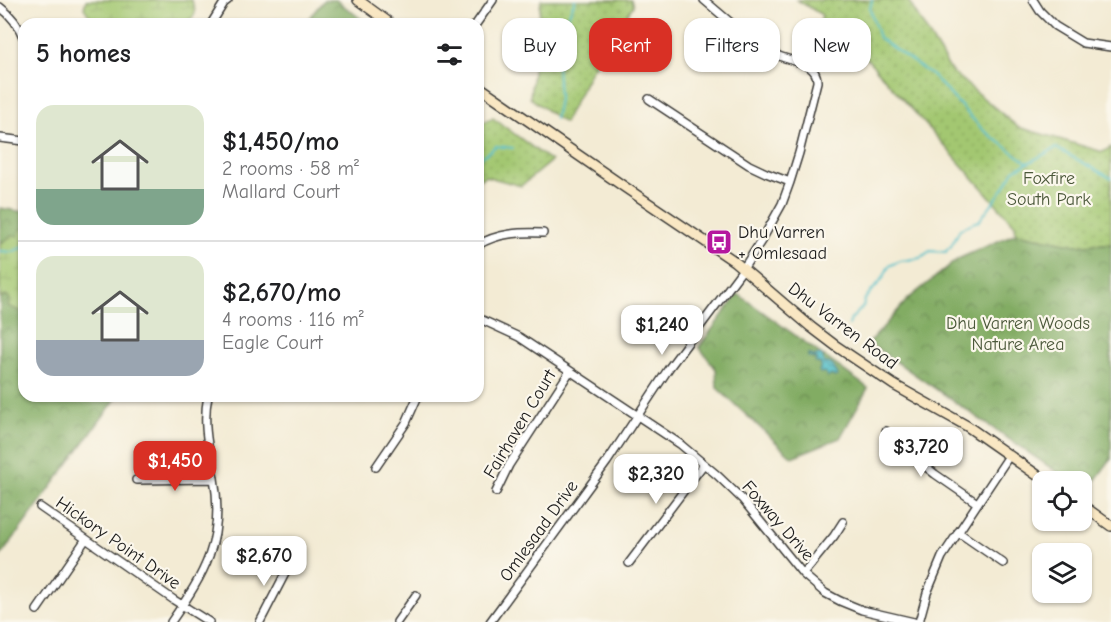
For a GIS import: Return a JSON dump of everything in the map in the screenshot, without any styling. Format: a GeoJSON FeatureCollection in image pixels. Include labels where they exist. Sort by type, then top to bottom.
{"type":"FeatureCollection","features":[{"type":"Feature","properties":{"kind":"main road"},"geometry":{"type":"LineString","coordinates":[[358,0],[383,18]]}},
{"type":"Feature","properties":{"kind":"main road","name":"Dhu Varren Road"},"geometry":{"type":"LineString","coordinates":[[484,90],[734,261],[836,346],[894,385],[967,426],[1032,471]]}},
{"type":"Feature","properties":{"kind":"main road"},"geometry":{"type":"LineString","coordinates":[[1092,512],[1111,526]]}},
{"type":"Feature","properties":{"kind":"street"},"geometry":{"type":"LineString","coordinates":[[215,18],[228,0]]}},
{"type":"Feature","properties":{"kind":"street"},"geometry":{"type":"LineString","coordinates":[[480,18],[493,0]]}},
{"type":"Feature","properties":{"kind":"street","name":"Omlesaad Drive"},"geometry":{"type":"LineString","coordinates":[[490,622],[607,462],[674,360],[743,268],[776,214],[790,182],[817,75],[813,69],[777,54],[753,40],[704,0]]}},
{"type":"Feature","properties":{"kind":"street"},"geometry":{"type":"LineString","coordinates":[[1033,0],[1055,26],[1083,43],[1111,48]]}},
{"type":"Feature","properties":{"kind":"street"},"geometry":{"type":"LineString","coordinates":[[0,7],[12,17],[18,28]]}},
{"type":"Feature","properties":{"kind":"street"},"geometry":{"type":"LineString","coordinates":[[649,99],[749,165],[790,182]]}},
{"type":"Feature","properties":{"kind":"street"},"geometry":{"type":"LineString","coordinates":[[0,138],[18,140]]}},
{"type":"Feature","properties":{"kind":"street"},"geometry":{"type":"LineString","coordinates":[[484,241],[502,235],[524,232],[543,233]]}},
{"type":"Feature","properties":{"kind":"street","name":"Foxway Drive"},"geometry":{"type":"LineString","coordinates":[[484,321],[519,337],[674,440],[704,464],[742,500],[803,574],[825,593],[868,612],[914,622]]}},
{"type":"Feature","properties":{"kind":"street","name":"Fairhaven Court"},"geometry":{"type":"LineString","coordinates":[[496,492],[509,465],[570,371]]}},
{"type":"Feature","properties":{"kind":"street"},"geometry":{"type":"LineString","coordinates":[[171,622],[201,574],[213,545],[217,510],[205,425],[207,402]]}},
{"type":"Feature","properties":{"kind":"street"},"geometry":{"type":"LineString","coordinates":[[376,467],[406,423],[415,402]]}},
{"type":"Feature","properties":{"kind":"street"},"geometry":{"type":"LineString","coordinates":[[886,431],[897,444],[977,503]]}},
{"type":"Feature","properties":{"kind":"street"},"geometry":{"type":"LineString","coordinates":[[919,622],[927,593],[942,557],[1010,456]]}},
{"type":"Feature","properties":{"kind":"street"},"geometry":{"type":"LineString","coordinates":[[629,563],[704,464]]}},
{"type":"Feature","properties":{"kind":"street"},"geometry":{"type":"LineString","coordinates":[[136,480],[214,479]]}},
{"type":"Feature","properties":{"kind":"street","name":"Hickory Point Drive"},"geometry":{"type":"LineString","coordinates":[[40,507],[182,606],[209,622]]}},
{"type":"Feature","properties":{"kind":"street"},"geometry":{"type":"LineString","coordinates":[[803,574],[843,522]]}},
{"type":"Feature","properties":{"kind":"street"},"geometry":{"type":"LineString","coordinates":[[958,532],[1003,563]]}},
{"type":"Feature","properties":{"kind":"street"},"geometry":{"type":"LineString","coordinates":[[37,610],[86,539]]}},
{"type":"Feature","properties":{"kind":"street"},"geometry":{"type":"LineString","coordinates":[[260,622],[290,564]]}},
{"type":"Feature","properties":{"kind":"street"},"geometry":{"type":"LineString","coordinates":[[397,622],[416,595]]}},
{"type":"Feature","properties":{"kind":"green space"},"geometry":{"type":"Polygon","coordinates":[[[86,0],[191,0],[195,13],[192,18],[93,18],[84,8],[86,0]]]}},
{"type":"Feature","properties":{"kind":"green space"},"geometry":{"type":"Polygon","coordinates":[[[324,0],[336,0],[360,18],[309,18],[324,0]]]}},
{"type":"Feature","properties":{"kind":"green space"},"geometry":{"type":"Polygon","coordinates":[[[541,0],[631,0],[633,6],[625,18],[589,18],[590,72],[564,123],[530,98],[533,72],[577,72],[577,18],[539,18],[541,0]]]}},
{"type":"Feature","properties":{"kind":"green space","name":"Foxfire South Park"},"geometry":{"type":"Polygon","coordinates":[[[797,0],[908,0],[951,71],[1018,127],[1103,152],[1111,147],[1111,244],[1076,245],[1016,233],[1015,225],[871,63],[871,18],[821,18],[822,15],[797,0]]]}},
{"type":"Feature","properties":{"kind":"green space"},"geometry":{"type":"Polygon","coordinates":[[[493,118],[551,161],[521,186],[484,177],[484,122],[493,118]]]}},
{"type":"Feature","properties":{"kind":"green space"},"geometry":{"type":"Polygon","coordinates":[[[0,208],[18,211],[18,402],[114,402],[0,557],[0,208]]]}},
{"type":"Feature","properties":{"kind":"green space","name":"Dhu Varren Woods Nature Area"},"geometry":{"type":"Polygon","coordinates":[[[1016,233],[1076,245],[1111,244],[1111,459],[1092,485],[1092,471],[1055,471],[869,343],[908,299],[958,259],[1016,233]]]}},
{"type":"Feature","properties":{"kind":"green space"},"geometry":{"type":"Polygon","coordinates":[[[11,236],[18,236],[18,310],[8,306],[9,297],[0,298],[0,244],[11,236]]]}},
{"type":"Feature","properties":{"kind":"green space"},"geometry":{"type":"Polygon","coordinates":[[[738,294],[868,388],[840,438],[792,457],[717,388],[716,369],[699,347],[738,294]]]}},
{"type":"Feature","properties":{"kind":"water"},"geometry":{"type":"Polygon","coordinates":[[[808,354],[815,357],[822,355],[824,363],[831,365],[838,375],[828,377],[825,372],[820,373],[820,363],[815,362],[817,359],[808,357],[808,354]]]}},
{"type":"Feature","properties":{"kind":"waterway"},"geometry":{"type":"LineString","coordinates":[[555,119],[559,99],[556,45],[575,0]]}},
{"type":"Feature","properties":{"kind":"waterway"},"geometry":{"type":"LineString","coordinates":[[872,0],[870,9],[879,38],[934,77],[983,130],[1028,163],[1056,148],[1111,178]]}},
{"type":"Feature","properties":{"kind":"waterway"},"geometry":{"type":"LineString","coordinates":[[484,155],[496,146],[513,148]]}},
{"type":"Feature","properties":{"kind":"waterway"},"geometry":{"type":"LineString","coordinates":[[849,325],[889,266],[900,261],[920,258],[930,251],[946,252],[960,229],[979,221],[1014,170],[1027,163]]}},
{"type":"Feature","properties":{"kind":"waterway"},"geometry":{"type":"LineString","coordinates":[[0,251],[12,252],[18,250]]}},
{"type":"Feature","properties":{"kind":"place","name":"Dhu Varren + Omlesaad"},"geometry":{"type":"Point","coordinates":[719,242]}}]}
